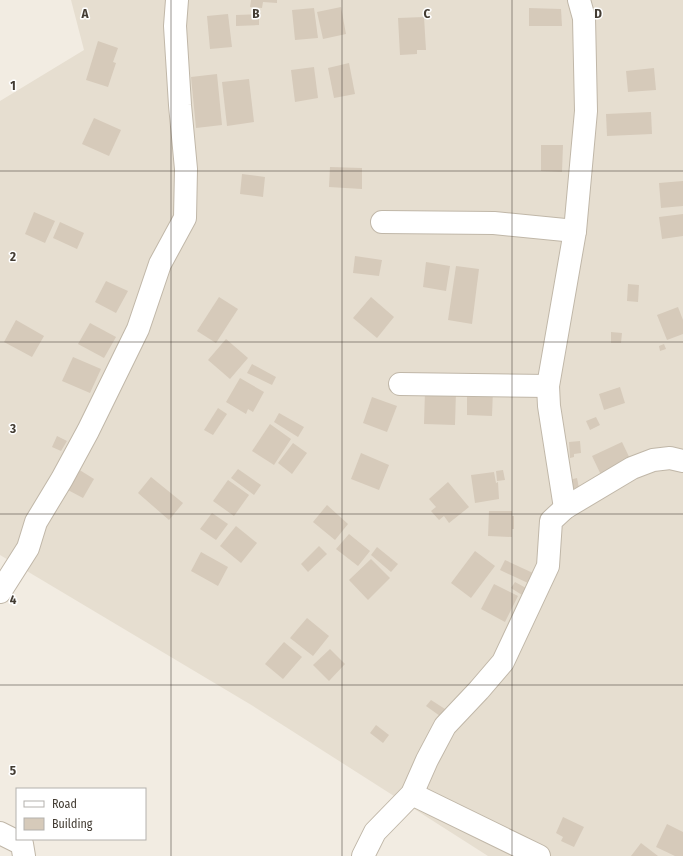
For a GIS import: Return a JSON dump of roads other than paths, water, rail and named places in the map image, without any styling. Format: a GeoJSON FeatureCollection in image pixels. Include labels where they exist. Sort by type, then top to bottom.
{"type":"FeatureCollection","features":[{"type":"Feature","properties":{"kind":"street"},"geometry":{"type":"LineString","coordinates":[[0,592],[28,548],[36,522],[62,480],[92,424],[138,329],[160,264],[185,218],[186,169],[180,105],[176,34],[176,0]]}},
{"type":"Feature","properties":{"kind":"street"},"geometry":{"type":"LineString","coordinates":[[565,508],[549,406],[548,386],[575,231],[586,110],[584,18],[579,0]]}},
{"type":"Feature","properties":{"kind":"street"},"geometry":{"type":"LineString","coordinates":[[382,222],[494,222],[575,231]]}},
{"type":"Feature","properties":{"kind":"street"},"geometry":{"type":"LineString","coordinates":[[400,384],[548,386]]}},
{"type":"Feature","properties":{"kind":"street"},"geometry":{"type":"LineString","coordinates":[[363,856],[375,832],[412,794],[427,760],[445,726],[503,662],[548,566],[551,521],[565,508],[632,468],[653,460],[670,458],[683,461]]}},
{"type":"Feature","properties":{"kind":"street"},"geometry":{"type":"LineString","coordinates":[[412,794],[539,856]]}},
{"type":"Feature","properties":{"kind":"street"},"geometry":{"type":"LineString","coordinates":[[0,833],[22,844],[24,856]]}}]}
